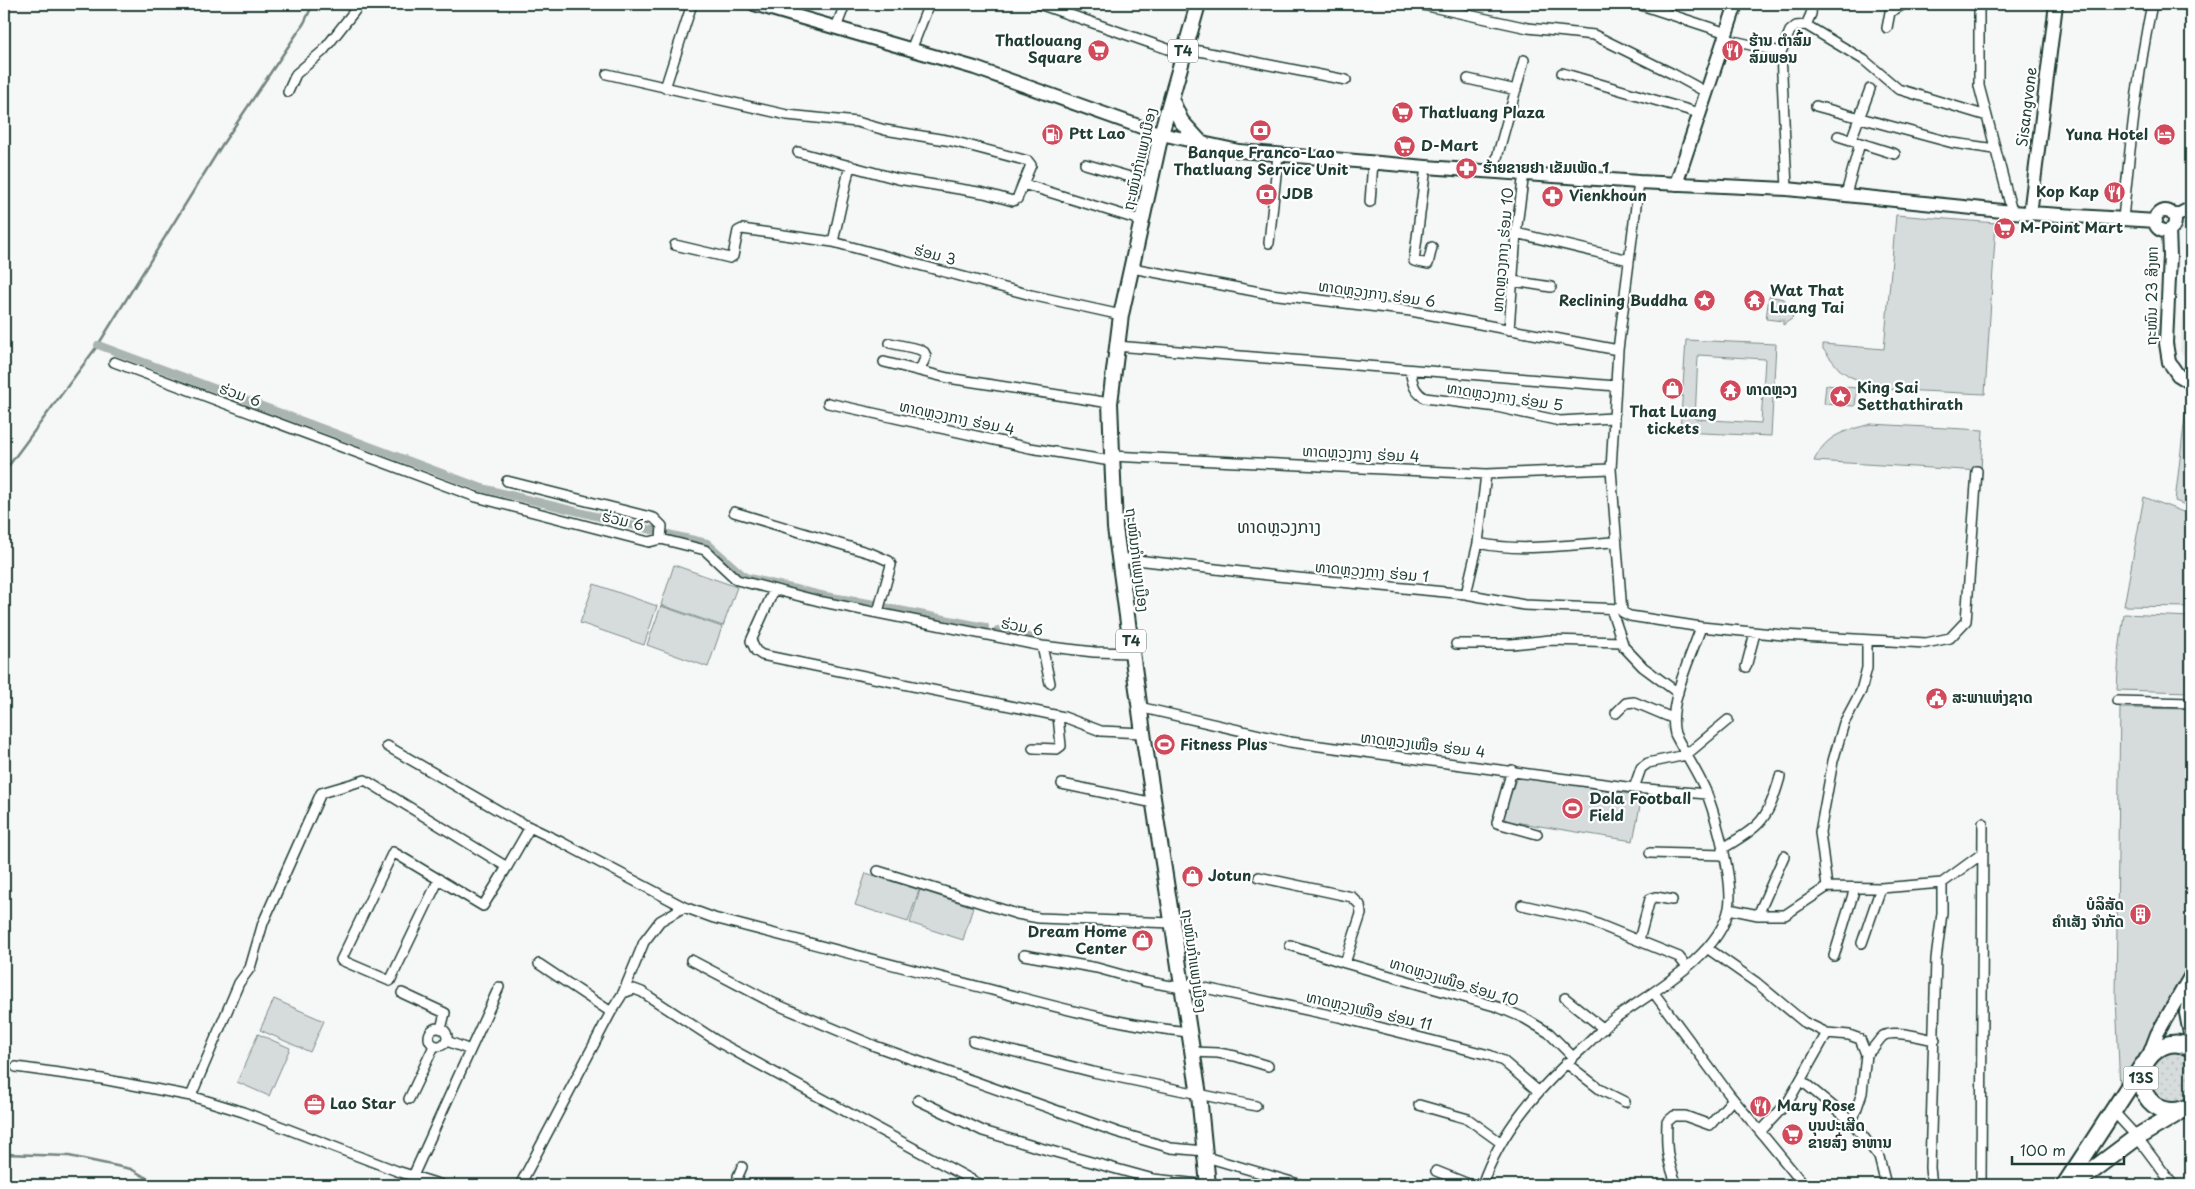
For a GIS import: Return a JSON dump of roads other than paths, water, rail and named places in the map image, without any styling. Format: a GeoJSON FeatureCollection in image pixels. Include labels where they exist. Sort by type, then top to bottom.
{"type":"FeatureCollection","features":[{"type":"Feature","properties":{"kind":"highway","name":"13S"},"geometry":{"type":"LineString","coordinates":[[2065,1185],[2146,1060],[2162,1046],[2171,1043],[2183,1044],[2191,1048]]}},
{"type":"Feature","properties":{"kind":"highway","name":"13S"},"geometry":{"type":"LineString","coordinates":[[2146,1060],[2141,1084],[2147,1098],[2162,1109],[2186,1109]]}},
{"type":"Feature","properties":{"kind":"highway","name":"13S"},"geometry":{"type":"LineString","coordinates":[[2073,1185],[2137,1137],[2186,1109]]}},
{"type":"Feature","properties":{"kind":"main road"},"geometry":{"type":"LineString","coordinates":[[754,4],[975,68],[1161,134],[1201,143],[1278,155],[1639,182],[1787,189],[2030,214],[2156,222]]}},
{"type":"Feature","properties":{"kind":"main road","name":"ຖະໜົນກຳແພງເມືອງ"},"geometry":{"type":"LineString","coordinates":[[1198,4],[1183,51],[1161,134],[1143,221],[1120,315],[1110,403],[1115,528],[1143,733],[1199,1095],[1208,1185]]}},
{"type":"Feature","properties":{"kind":"main road"},"geometry":{"type":"LineString","coordinates":[[1676,184],[1736,4]]}},
{"type":"Feature","properties":{"kind":"main road","name":"Sisangvone"},"geometry":{"type":"LineString","coordinates":[[2030,214],[2056,4]]}},
{"type":"Feature","properties":{"kind":"main road"},"geometry":{"type":"LineString","coordinates":[[1171,99],[1181,121],[1201,143]]}},
{"type":"Feature","properties":{"kind":"main road"},"geometry":{"type":"LineString","coordinates":[[2174,217],[2191,208]]}},
{"type":"Feature","properties":{"kind":"main road"},"geometry":{"type":"LineString","coordinates":[[2163,212],[2170,213],[2174,217],[2175,223],[2169,230],[2160,229],[2156,222],[2158,215],[2163,212]]}},
{"type":"Feature","properties":{"kind":"main road","name":"ຖະໜົນ 23 ສິງຫາ"},"geometry":{"type":"LineString","coordinates":[[2169,230],[2170,256],[2166,343],[2169,362],[2178,376],[2191,383]]}},
{"type":"Feature","properties":{"kind":"main road"},"geometry":{"type":"LineString","coordinates":[[2146,1060],[2158,1034],[2191,976]]}},
{"type":"Feature","properties":{"kind":"main road"},"geometry":{"type":"LineString","coordinates":[[2191,988],[2186,1013],[2191,1039]]}},
{"type":"Feature","properties":{"kind":"street"},"geometry":{"type":"LineString","coordinates":[[288,92],[296,74],[323,52],[360,4]]}},
{"type":"Feature","properties":{"kind":"street"},"geometry":{"type":"LineString","coordinates":[[665,88],[692,4]]}},
{"type":"Feature","properties":{"kind":"street"},"geometry":{"type":"LineString","coordinates":[[836,28],[844,4]]}},
{"type":"Feature","properties":{"kind":"street"},"geometry":{"type":"LineString","coordinates":[[911,50],[929,4]]}},
{"type":"Feature","properties":{"kind":"street"},"geometry":{"type":"LineString","coordinates":[[1039,4],[1183,51],[1346,80]]}},
{"type":"Feature","properties":{"kind":"street"},"geometry":{"type":"LineString","coordinates":[[1418,4],[1528,28],[1594,35],[1706,92]]}},
{"type":"Feature","properties":{"kind":"street"},"geometry":{"type":"LineString","coordinates":[[1638,4],[1655,6],[1726,36],[1780,52]]}},
{"type":"Feature","properties":{"kind":"street"},"geometry":{"type":"LineString","coordinates":[[1806,25],[1811,14],[1812,4]]}},
{"type":"Feature","properties":{"kind":"street"},"geometry":{"type":"LineString","coordinates":[[1887,28],[1890,12],[1904,4]]}},
{"type":"Feature","properties":{"kind":"street"},"geometry":{"type":"LineString","coordinates":[[1979,4],[1979,86],[2012,212]]}},
{"type":"Feature","properties":{"kind":"street"},"geometry":{"type":"LineString","coordinates":[[2123,219],[2137,82],[2152,4]]}},
{"type":"Feature","properties":{"kind":"street"},"geometry":{"type":"LineString","coordinates":[[2182,4],[2191,8]]}},
{"type":"Feature","properties":{"kind":"street"},"geometry":{"type":"LineString","coordinates":[[1787,189],[1780,52],[1790,31],[1796,26],[1806,25],[1864,60],[1898,89],[1987,116]]}},
{"type":"Feature","properties":{"kind":"street"},"geometry":{"type":"LineString","coordinates":[[1493,172],[1524,60]]}},
{"type":"Feature","properties":{"kind":"street"},"geometry":{"type":"LineString","coordinates":[[1562,73],[1699,113]]}},
{"type":"Feature","properties":{"kind":"street"},"geometry":{"type":"LineString","coordinates":[[607,74],[787,115],[856,122],[885,130],[952,141],[1028,161],[1031,165],[1017,199],[1013,201],[984,193],[898,178],[798,152]]}},
{"type":"Feature","properties":{"kind":"street"},"geometry":{"type":"LineString","coordinates":[[1468,79],[1516,90]]}},
{"type":"Feature","properties":{"kind":"street"},"geometry":{"type":"LineString","coordinates":[[1846,194],[1859,119],[1870,89]]}},
{"type":"Feature","properties":{"kind":"street"},"geometry":{"type":"LineString","coordinates":[[1816,106],[1954,143],[1995,148]]}},
{"type":"Feature","properties":{"kind":"street"},"geometry":{"type":"LineString","coordinates":[[1838,136],[1895,154]]}},
{"type":"Feature","properties":{"kind":"street"},"geometry":{"type":"LineString","coordinates":[[1269,243],[1278,155]]}},
{"type":"Feature","properties":{"kind":"street"},"geometry":{"type":"LineString","coordinates":[[1370,202],[1373,162]]}},
{"type":"Feature","properties":{"kind":"street"},"geometry":{"type":"LineString","coordinates":[[1085,164],[1151,182]]}},
{"type":"Feature","properties":{"kind":"street"},"geometry":{"type":"LineString","coordinates":[[834,242],[850,165]]}},
{"type":"Feature","properties":{"kind":"street"},"geometry":{"type":"LineString","coordinates":[[1426,167],[1414,261],[1428,264],[1432,247]]}},
{"type":"Feature","properties":{"kind":"street","name":"ທາດຫຼວງກາງ ຮ່ອມ 10"},"geometry":{"type":"LineString","coordinates":[[1509,330],[1516,233],[1524,173]]}},
{"type":"Feature","properties":{"kind":"street"},"geometry":{"type":"LineString","coordinates":[[1639,182],[1618,350],[1611,469],[1615,542],[1622,612],[1630,616],[1701,628],[1755,633],[1926,643],[1950,638],[1966,621],[1976,471]]}},
{"type":"Feature","properties":{"kind":"street"},"geometry":{"type":"LineString","coordinates":[[1023,184],[1143,221]]}},
{"type":"Feature","properties":{"kind":"street","name":"ຮ່ອມ 3"},"geometry":{"type":"LineString","coordinates":[[674,246],[730,258],[733,256],[738,231],[742,229],[834,242],[1031,295],[1120,315]]}},
{"type":"Feature","properties":{"kind":"street"},"geometry":{"type":"LineString","coordinates":[[1516,233],[1629,260]]}},
{"type":"Feature","properties":{"kind":"street","name":"ທາດຫຼວງກາງ ຮ່ອມ 6"},"geometry":{"type":"LineString","coordinates":[[1132,268],[1270,294],[1411,311],[1618,350]]}},
{"type":"Feature","properties":{"kind":"street"},"geometry":{"type":"LineString","coordinates":[[1513,281],[1551,287]]}},
{"type":"Feature","properties":{"kind":"street"},"geometry":{"type":"LineString","coordinates":[[890,343],[918,348],[924,352],[926,356],[920,370]]}},
{"type":"Feature","properties":{"kind":"street"},"geometry":{"type":"LineString","coordinates":[[1116,346],[1616,386]]}},
{"type":"Feature","properties":{"kind":"street","name":"ຮ່ວມ 6"},"geometry":{"type":"LineString","coordinates":[[114,362],[476,497],[649,542],[661,539],[705,550],[737,580],[774,590],[1042,646],[1094,652],[1133,653]]}},
{"type":"Feature","properties":{"kind":"street"},"geometry":{"type":"LineString","coordinates":[[884,362],[948,378],[1110,403]]}},
{"type":"Feature","properties":{"kind":"street","name":"ທາດຫຼວງກາງ ຮ່ອມ 5"},"geometry":{"type":"LineString","coordinates":[[1410,371],[1414,388],[1418,394],[1425,398],[1497,407],[1560,421],[1614,418]]}},
{"type":"Feature","properties":{"kind":"street","name":"ທາດຫຼວງກາງ ຮ່ອມ 4"},"geometry":{"type":"LineString","coordinates":[[828,403],[1030,448],[1111,458],[1486,474],[1611,469]]}},
{"type":"Feature","properties":{"kind":"street"},"geometry":{"type":"LineString","coordinates":[[1466,594],[1478,544],[1486,474]]}},
{"type":"Feature","properties":{"kind":"street"},"geometry":{"type":"LineString","coordinates":[[507,481],[654,518],[662,526],[661,539]]}},
{"type":"Feature","properties":{"kind":"street"},"geometry":{"type":"LineString","coordinates":[[734,512],[889,560],[891,565],[878,612]]}},
{"type":"Feature","properties":{"kind":"street"},"geometry":{"type":"LineString","coordinates":[[1478,544],[1518,547],[1615,542]]}},
{"type":"Feature","properties":{"kind":"street","name":"ທາດຫຼວງກາງ ຮ່ອມ 1"},"geometry":{"type":"LineString","coordinates":[[1119,558],[1277,576],[1466,594],[1524,605],[1622,609]]}},
{"type":"Feature","properties":{"kind":"street"},"geometry":{"type":"LineString","coordinates":[[774,590],[751,640],[753,646],[762,655],[1072,719],[1102,731],[1143,733]]}},
{"type":"Feature","properties":{"kind":"street"},"geometry":{"type":"LineString","coordinates":[[1611,609],[1622,642],[1643,667],[1678,693]]}},
{"type":"Feature","properties":{"kind":"street"},"geometry":{"type":"LineString","coordinates":[[1482,1185],[1490,1162],[1500,1142],[1538,1091],[1604,1028],[1654,993],[1707,948],[1724,922],[1729,908],[1730,894],[1723,852],[1707,794],[1675,734],[1672,718],[1678,693],[1701,628]]}},
{"type":"Feature","properties":{"kind":"street"},"geometry":{"type":"LineString","coordinates":[[1746,667],[1755,633]]}},
{"type":"Feature","properties":{"kind":"street"},"geometry":{"type":"LineString","coordinates":[[1456,644],[1512,644],[1550,640],[1622,642]]}},
{"type":"Feature","properties":{"kind":"street"},"geometry":{"type":"LineString","coordinates":[[1827,887],[1820,832],[1833,761],[1844,723],[1861,691],[1867,668],[1867,640]]}},
{"type":"Feature","properties":{"kind":"street"},"geometry":{"type":"LineString","coordinates":[[1042,646],[1050,683]]}},
{"type":"Feature","properties":{"kind":"street"},"geometry":{"type":"LineString","coordinates":[[2117,701],[2191,703]]}},
{"type":"Feature","properties":{"kind":"street"},"geometry":{"type":"LineString","coordinates":[[1616,713],[1626,703],[1634,702],[1672,718]]}},
{"type":"Feature","properties":{"kind":"street","name":"ທາດຫຼວງເໜືອ ຮ່ອມ 4"},"geometry":{"type":"LineString","coordinates":[[1140,707],[1282,740],[1634,788],[1707,794]]}},
{"type":"Feature","properties":{"kind":"street"},"geometry":{"type":"LineString","coordinates":[[1033,748],[1057,750],[1061,746],[1058,716]]}},
{"type":"Feature","properties":{"kind":"street"},"geometry":{"type":"LineString","coordinates":[[1634,788],[1641,768],[1648,763],[1686,755],[1728,720]]}},
{"type":"Feature","properties":{"kind":"street"},"geometry":{"type":"LineString","coordinates":[[388,746],[530,828],[684,907],[714,918],[1101,1018],[1145,1027],[1188,1032]]}},
{"type":"Feature","properties":{"kind":"street"},"geometry":{"type":"LineString","coordinates":[[1512,770],[1497,823],[1537,834]]}},
{"type":"Feature","properties":{"kind":"street"},"geometry":{"type":"LineString","coordinates":[[1650,852],[1723,852],[1760,823],[1767,815],[1780,777]]}},
{"type":"Feature","properties":{"kind":"street"},"geometry":{"type":"LineString","coordinates":[[191,1096],[239,983],[250,968],[263,923],[321,793],[366,780],[507,867]]}},
{"type":"Feature","properties":{"kind":"street"},"geometry":{"type":"LineString","coordinates":[[1062,784],[1154,803]]}},
{"type":"Feature","properties":{"kind":"street"},"geometry":{"type":"LineString","coordinates":[[1980,1185],[1983,823]]}},
{"type":"Feature","properties":{"kind":"street"},"geometry":{"type":"LineString","coordinates":[[439,879],[390,981],[341,960],[393,852],[439,879],[483,906],[530,828]]}},
{"type":"Feature","properties":{"kind":"street"},"geometry":{"type":"LineString","coordinates":[[1729,908],[1758,915],[1785,915],[1827,887],[1881,888],[1942,883],[1983,853]]}},
{"type":"Feature","properties":{"kind":"street"},"geometry":{"type":"LineString","coordinates":[[1758,915],[1784,856]]}},
{"type":"Feature","properties":{"kind":"street"},"geometry":{"type":"LineString","coordinates":[[878,871],[1017,914],[1039,918],[1173,923]]}},
{"type":"Feature","properties":{"kind":"street"},"geometry":{"type":"LineString","coordinates":[[1258,876],[1352,897],[1360,905],[1362,914],[1345,963]]}},
{"type":"Feature","properties":{"kind":"street"},"geometry":{"type":"LineString","coordinates":[[1932,1185],[1930,1168],[1936,959],[1942,913],[1942,883]]}},
{"type":"Feature","properties":{"kind":"street"},"geometry":{"type":"LineString","coordinates":[[1834,956],[1855,888]]}},
{"type":"Feature","properties":{"kind":"street"},"geometry":{"type":"LineString","coordinates":[[1862,943],[1881,888]]}},
{"type":"Feature","properties":{"kind":"street"},"geometry":{"type":"LineString","coordinates":[[1639,940],[1650,899],[1656,897],[1672,900]]}},
{"type":"Feature","properties":{"kind":"street"},"geometry":{"type":"LineString","coordinates":[[1522,905],[1585,920],[1639,940],[1679,957],[1686,966]]}},
{"type":"Feature","properties":{"kind":"street"},"geometry":{"type":"LineString","coordinates":[[520,1185],[623,992],[644,942],[660,921],[684,907]]}},
{"type":"Feature","properties":{"kind":"street","name":"ທາດຫຼວງເໜືອ ຮ່ອມ 10"},"geometry":{"type":"LineString","coordinates":[[1290,945],[1345,963],[1498,1007],[1524,1018],[1550,1033],[1570,1060],[1601,1090],[1625,1102]]}},
{"type":"Feature","properties":{"kind":"street"},"geometry":{"type":"LineString","coordinates":[[1707,948],[1757,983],[1804,1022],[1827,1033],[1860,1039],[1866,1054],[1862,1093],[1852,1122]]}},
{"type":"Feature","properties":{"kind":"street","name":"ທາດຫຼວງເໜືອ ຮ່ອມ 11"},"geometry":{"type":"LineString","coordinates":[[1024,955],[1098,968],[1144,981],[1182,986],[1339,1018],[1489,1055],[1503,1061],[1538,1091]]}},
{"type":"Feature","properties":{"kind":"street"},"geometry":{"type":"LineString","coordinates":[[691,960],[773,1003],[894,1052],[1117,1132],[1171,1148],[1205,1154],[1302,1185]]}},
{"type":"Feature","properties":{"kind":"street"},"geometry":{"type":"LineString","coordinates":[[539,964],[611,1012]]}},
{"type":"Feature","properties":{"kind":"street"},"geometry":{"type":"LineString","coordinates":[[413,1176],[499,987]]}},
{"type":"Feature","properties":{"kind":"street"},"geometry":{"type":"LineString","coordinates":[[623,992],[634,989],[642,992],[720,1043],[981,1185]]}},
{"type":"Feature","properties":{"kind":"street"},"geometry":{"type":"LineString","coordinates":[[402,993],[445,1013],[441,1029]]}},
{"type":"Feature","properties":{"kind":"street"},"geometry":{"type":"LineString","coordinates":[[1654,993],[1733,1099],[1804,1185]]}},
{"type":"Feature","properties":{"kind":"street"},"geometry":{"type":"LineString","coordinates":[[1565,998],[1604,1028]]}},
{"type":"Feature","properties":{"kind":"street"},"geometry":{"type":"LineString","coordinates":[[433,1029],[441,1029],[446,1032],[446,1041],[443,1045],[434,1046],[430,1042],[429,1034],[433,1029]]}},
{"type":"Feature","properties":{"kind":"street"},"geometry":{"type":"LineString","coordinates":[[1761,1131],[1788,1102],[1802,1081],[1827,1033]]}},
{"type":"Feature","properties":{"kind":"street"},"geometry":{"type":"LineString","coordinates":[[1866,1054],[1873,1050],[1880,1038],[1886,1034],[1911,1035],[1935,1040]]}},
{"type":"Feature","properties":{"kind":"street"},"geometry":{"type":"LineString","coordinates":[[446,1041],[470,1050]]}},
{"type":"Feature","properties":{"kind":"street"},"geometry":{"type":"LineString","coordinates":[[973,1041],[1093,1072],[1256,1106]]}},
{"type":"Feature","properties":{"kind":"street"},"geometry":{"type":"LineString","coordinates":[[409,1099],[434,1046]]}},
{"type":"Feature","properties":{"kind":"street"},"geometry":{"type":"LineString","coordinates":[[1192,1052],[1218,1053],[1268,1066]]}},
{"type":"Feature","properties":{"kind":"street"},"geometry":{"type":"LineString","coordinates":[[16,1067],[102,1079],[191,1096],[243,1112],[413,1176],[442,1185]]}},
{"type":"Feature","properties":{"kind":"street"},"geometry":{"type":"LineString","coordinates":[[1802,1081],[1852,1122],[1879,1157],[1886,1185]]}},
{"type":"Feature","properties":{"kind":"street"},"geometry":{"type":"LineString","coordinates":[[1677,1185],[1669,1167],[1666,1150],[1667,1122],[1674,1116],[1685,1116],[1710,1125],[1733,1099]]}},
{"type":"Feature","properties":{"kind":"street"},"geometry":{"type":"LineString","coordinates":[[918,1100],[983,1130],[1033,1146],[1153,1179],[1208,1185]]}},
{"type":"Feature","properties":{"kind":"street"},"geometry":{"type":"LineString","coordinates":[[1419,1105],[1468,1119],[1500,1142]]}},
{"type":"Feature","properties":{"kind":"street"},"geometry":{"type":"LineString","coordinates":[[2114,1112],[2137,1137],[2173,1185]]}},
{"type":"Feature","properties":{"kind":"street"},"geometry":{"type":"LineString","coordinates":[[738,1185],[738,1176],[742,1167]]}},
{"type":"Feature","properties":{"kind":"street"},"geometry":{"type":"LineString","coordinates":[[1436,1171],[1471,1185]]}},
{"type":"Feature","properties":{"kind":"waterway"},"geometry":{"type":"LineString","coordinates":[[4,472],[98,345],[222,145],[304,23],[313,4]]}},
{"type":"Feature","properties":{"kind":"waterway"},"geometry":{"type":"LineString","coordinates":[[98,345],[482,488],[656,531]]}},
{"type":"Feature","properties":{"kind":"waterway"},"geometry":{"type":"LineString","coordinates":[[668,534],[707,543],[745,577],[825,596],[875,604]]}},
{"type":"Feature","properties":{"kind":"waterway"},"geometry":{"type":"LineString","coordinates":[[884,607],[985,627]]}},
{"type":"Feature","properties":{"kind":"waterway"},"geometry":{"type":"LineString","coordinates":[[998,630],[1029,637]]}},
{"type":"Feature","properties":{"kind":"waterway"},"geometry":{"type":"LineString","coordinates":[[4,1154],[69,1156],[131,1169],[159,1185]]}},
{"type":"Feature","properties":{"kind":"place","name":"Thatlouang Square"},"geometry":{"type":"Point","coordinates":[1098,50]}},
{"type":"Feature","properties":{"kind":"place","name":"ຮ້ານ ຕຳສົ້ມ ສົມພອນ"},"geometry":{"type":"Point","coordinates":[1733,50]}},
{"type":"Feature","properties":{"kind":"place","name":"Thatluang Plaza"},"geometry":{"type":"Point","coordinates":[1403,113]}},
{"type":"Feature","properties":{"kind":"place","name":"Banque Franco-Lao Thatluang Service Unit"},"geometry":{"type":"Point","coordinates":[1261,130]}},
{"type":"Feature","properties":{"kind":"place","name":"Ptt Lao"},"geometry":{"type":"Point","coordinates":[1053,134]}},
{"type":"Feature","properties":{"kind":"place","name":"Yuna Hotel"},"geometry":{"type":"Point","coordinates":[2164,135]}},
{"type":"Feature","properties":{"kind":"place","name":"D-Mart"},"geometry":{"type":"Point","coordinates":[1405,146]}},
{"type":"Feature","properties":{"kind":"place","name":"ຮ້າຍຂາຍຢາ ເຂັມເພັດ 1"},"geometry":{"type":"Point","coordinates":[1467,168]}},
{"type":"Feature","properties":{"kind":"place","name":"Kop Kap"},"geometry":{"type":"Point","coordinates":[2115,192]}},
{"type":"Feature","properties":{"kind":"place","name":"JDB"},"geometry":{"type":"Point","coordinates":[1266,194]}},
{"type":"Feature","properties":{"kind":"place","name":"Vienkhoun"},"geometry":{"type":"Point","coordinates":[1553,196]}},
{"type":"Feature","properties":{"kind":"place","name":"M-Point Mart"},"geometry":{"type":"Point","coordinates":[2004,228]}},
{"type":"Feature","properties":{"kind":"place","name":"Wat That Luang Tai"},"geometry":{"type":"Point","coordinates":[1754,300]}},
{"type":"Feature","properties":{"kind":"place","name":"Reclining Buddha"},"geometry":{"type":"Point","coordinates":[1704,301]}},
{"type":"Feature","properties":{"kind":"place","name":"That Luang tickets"},"geometry":{"type":"Point","coordinates":[1673,389]}},
{"type":"Feature","properties":{"kind":"place","name":"ທາດຫຼວງ"},"geometry":{"type":"Point","coordinates":[1730,390]}},
{"type":"Feature","properties":{"kind":"place","name":"King Sai Setthathirath"},"geometry":{"type":"Point","coordinates":[1841,397]}},
{"type":"Feature","properties":{"kind":"place","name":"ສະພາແຫ່ງຊາດ"},"geometry":{"type":"Point","coordinates":[1936,698]}},
{"type":"Feature","properties":{"kind":"place","name":"Fitness Plus"},"geometry":{"type":"Point","coordinates":[1164,745]}},
{"type":"Feature","properties":{"kind":"place","name":"Dola Football Field"},"geometry":{"type":"Point","coordinates":[1573,808]}},
{"type":"Feature","properties":{"kind":"place","name":"Jotun"},"geometry":{"type":"Point","coordinates":[1192,876]}},
{"type":"Feature","properties":{"kind":"place","name":"ບໍລິສັດ ຄຳເສັງ ຈຳກັດ"},"geometry":{"type":"Point","coordinates":[2140,914]}},
{"type":"Feature","properties":{"kind":"place","name":"Dream Home Center"},"geometry":{"type":"Point","coordinates":[1143,941]}},
{"type":"Feature","properties":{"kind":"place","name":"Lao Star"},"geometry":{"type":"Point","coordinates":[314,1104]}},
{"type":"Feature","properties":{"kind":"place","name":"Mary Rose"},"geometry":{"type":"Point","coordinates":[1761,1106]}},
{"type":"Feature","properties":{"kind":"place","name":"ບຸນປະເສີດ ຂາຍສົ່ງ ອາຫານ"},"geometry":{"type":"Point","coordinates":[1792,1135]}},
{"type":"Feature","properties":{"kind":"district","name":"ທາດຫຼວງກາງ"},"geometry":{"type":"Point","coordinates":[1279,527]}}]}
